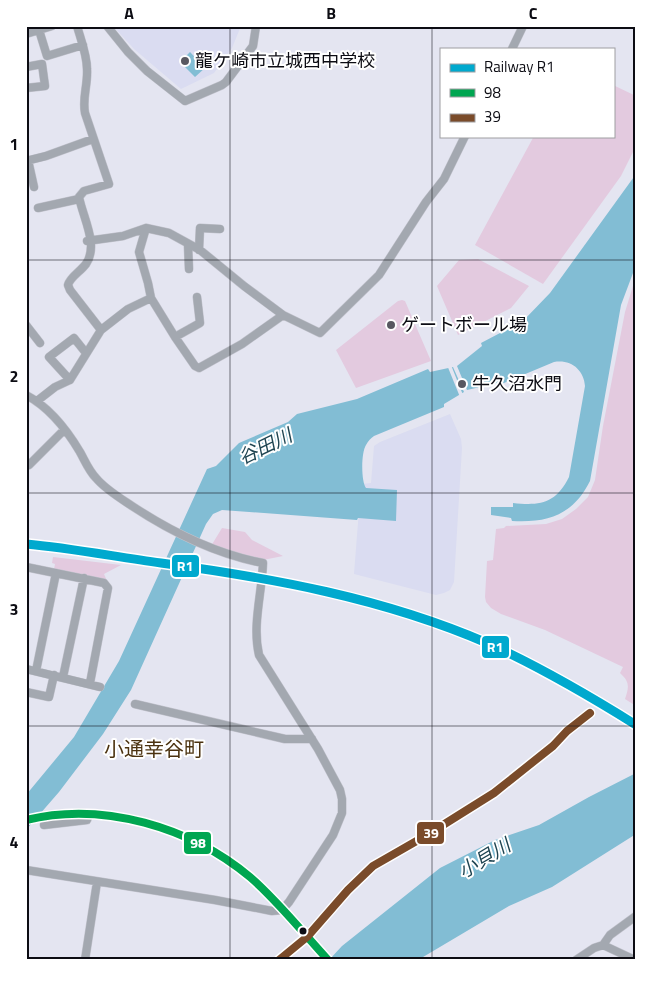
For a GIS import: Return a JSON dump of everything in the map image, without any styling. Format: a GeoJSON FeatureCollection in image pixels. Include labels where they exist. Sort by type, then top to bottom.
{"type":"FeatureCollection","features":[{"type":"Feature","properties":{"kind":"main road"},"geometry":{"type":"LineString","coordinates":[[26,820],[59,815],[89,814],[146,823],[202,844],[245,873],[328,960]]}},
{"type":"Feature","properties":{"kind":"street"},"geometry":{"type":"LineString","coordinates":[[26,34],[52,26]]}},
{"type":"Feature","properties":{"kind":"street"},"geometry":{"type":"LineString","coordinates":[[77,26],[88,71],[83,102],[93,139],[102,158],[109,184],[84,191],[79,197],[89,240],[89,258],[78,273],[69,280],[68,285],[102,330]]}},
{"type":"Feature","properties":{"kind":"street"},"geometry":{"type":"LineString","coordinates":[[107,26],[147,72],[186,101],[226,82],[253,46],[256,26]]}},
{"type":"Feature","properties":{"kind":"street"},"geometry":{"type":"LineString","coordinates":[[512,48],[523,26]]}},
{"type":"Feature","properties":{"kind":"street"},"geometry":{"type":"LineString","coordinates":[[39,30],[47,56],[83,45]]}},
{"type":"Feature","properties":{"kind":"street"},"geometry":{"type":"LineString","coordinates":[[26,67],[42,64],[45,86],[26,88]]}},
{"type":"Feature","properties":{"kind":"street"},"geometry":{"type":"LineString","coordinates":[[89,240],[123,236],[146,228],[169,233],[199,250],[283,315],[320,333],[379,275],[426,202],[444,178],[465,138]]}},
{"type":"Feature","properties":{"kind":"street"},"geometry":{"type":"LineString","coordinates":[[34,188],[27,160],[53,154],[93,139]]}},
{"type":"Feature","properties":{"kind":"street"},"geometry":{"type":"LineString","coordinates":[[38,208],[79,199]]}},
{"type":"Feature","properties":{"kind":"street"},"geometry":{"type":"LineString","coordinates":[[146,228],[139,252],[151,298],[195,366],[199,368],[242,344],[283,315]]}},
{"type":"Feature","properties":{"kind":"street"},"geometry":{"type":"LineString","coordinates":[[199,250],[200,228],[220,229]]}},
{"type":"Feature","properties":{"kind":"street"},"geometry":{"type":"LineString","coordinates":[[188,245],[189,270]]}},
{"type":"Feature","properties":{"kind":"street"},"geometry":{"type":"LineString","coordinates":[[175,337],[200,323],[197,297]]}},
{"type":"Feature","properties":{"kind":"street"},"geometry":{"type":"LineString","coordinates":[[26,406],[32,398],[70,380],[86,352],[102,330],[128,308],[151,298]]}},
{"type":"Feature","properties":{"kind":"street"},"geometry":{"type":"LineString","coordinates":[[26,325],[40,343]]}},
{"type":"Feature","properties":{"kind":"street"},"geometry":{"type":"LineString","coordinates":[[70,380],[49,358],[74,338],[86,352]]}},
{"type":"Feature","properties":{"kind":"street"},"geometry":{"type":"LineString","coordinates":[[26,870],[216,900],[267,911],[282,910],[333,835],[342,813],[340,790],[312,739],[259,656],[256,639],[263,563],[217,552],[202,546],[173,531],[120,498],[94,477],[64,430],[32,398]]}},
{"type":"Feature","properties":{"kind":"street"},"geometry":{"type":"LineString","coordinates":[[26,463],[29,465],[64,430]]}},
{"type":"Feature","properties":{"kind":"street"},"geometry":{"type":"LineString","coordinates":[[27,570],[56,573],[104,582],[108,588],[90,683]]}},
{"type":"Feature","properties":{"kind":"street"},"geometry":{"type":"LineString","coordinates":[[36,671],[56,573]]}},
{"type":"Feature","properties":{"kind":"street"},"geometry":{"type":"LineString","coordinates":[[63,677],[84,578]]}},
{"type":"Feature","properties":{"kind":"street"},"geometry":{"type":"LineString","coordinates":[[26,669],[90,683],[100,687]]}},
{"type":"Feature","properties":{"kind":"street"},"geometry":{"type":"LineString","coordinates":[[26,692],[49,697],[54,675]]}},
{"type":"Feature","properties":{"kind":"street"},"geometry":{"type":"LineString","coordinates":[[135,704],[285,738],[312,739]]}},
{"type":"Feature","properties":{"kind":"street"},"geometry":{"type":"LineString","coordinates":[[279,960],[307,937],[348,890],[373,866],[494,793],[553,746],[567,731],[590,713]]}},
{"type":"Feature","properties":{"kind":"street"},"geometry":{"type":"LineString","coordinates":[[44,825],[87,820],[89,814]]}},
{"type":"Feature","properties":{"kind":"street"},"geometry":{"type":"LineString","coordinates":[[85,960],[97,882]]}},
{"type":"Feature","properties":{"kind":"street"},"geometry":{"type":"LineString","coordinates":[[576,960],[594,948],[603,945],[610,936],[636,916]]}},
{"type":"Feature","properties":{"kind":"street"},"geometry":{"type":"LineString","coordinates":[[603,945],[625,958],[635,960]]}},
{"type":"Feature","properties":{"kind":"shaded area","name":"龍ケ崎市立城西中学校"},"geometry":{"type":"Polygon","coordinates":[[[113,26],[241,26],[232,48],[214,73],[181,89],[134,49],[113,26]]]}},
{"type":"Feature","properties":{"kind":"shaded area"},"geometry":{"type":"Polygon","coordinates":[[[614,85],[636,96],[636,146],[621,176],[543,284],[475,245],[533,138],[614,138],[614,85]]]}},
{"type":"Feature","properties":{"kind":"shaded area"},"geometry":{"type":"Polygon","coordinates":[[[478,259],[529,286],[511,308],[458,335],[437,286],[459,260],[478,259]]]}},
{"type":"Feature","properties":{"kind":"shaded area"},"geometry":{"type":"Polygon","coordinates":[[[636,276],[636,706],[625,699],[628,685],[626,679],[620,673],[623,667],[545,630],[501,614],[491,608],[486,602],[485,597],[487,561],[493,560],[496,529],[506,526],[546,524],[562,519],[588,497],[595,480],[603,426],[625,312],[636,276]]]}},
{"type":"Feature","properties":{"kind":"shaded area","name":"ゲートボール場"},"geometry":{"type":"Polygon","coordinates":[[[398,301],[405,301],[431,361],[356,388],[336,350],[398,301]]]}},
{"type":"Feature","properties":{"kind":"shaded area"},"geometry":{"type":"Polygon","coordinates":[[[450,414],[461,439],[462,448],[454,582],[450,590],[436,595],[354,574],[361,484],[371,483],[374,446],[450,414]]]}},
{"type":"Feature","properties":{"kind":"shaded area"},"geometry":{"type":"Polygon","coordinates":[[[222,528],[245,532],[252,540],[283,556],[263,560],[211,546],[222,528]]]}},
{"type":"Feature","properties":{"kind":"shaded area"},"geometry":{"type":"Polygon","coordinates":[[[53,557],[121,565],[104,574],[107,581],[54,569],[53,557]]]}},
{"type":"Feature","properties":{"kind":"water"},"geometry":{"type":"Polygon","coordinates":[[[190,52],[205,68],[195,77],[180,62],[190,52]]]}},
{"type":"Feature","properties":{"kind":"water"},"geometry":{"type":"Polygon","coordinates":[[[636,174],[636,265],[621,305],[590,481],[576,502],[567,509],[548,518],[512,521],[511,518],[491,515],[491,507],[513,507],[513,503],[532,504],[547,501],[564,486],[569,477],[585,386],[584,380],[576,367],[571,364],[554,362],[499,385],[498,383],[467,390],[457,366],[482,346],[481,343],[523,321],[550,293],[636,174]]]}},
{"type":"Feature","properties":{"kind":"water","name":"谷田川"},"geometry":{"type":"Polygon","coordinates":[[[453,367],[464,392],[444,404],[444,407],[374,436],[364,449],[362,467],[364,484],[366,488],[397,490],[396,521],[222,510],[213,514],[206,524],[131,690],[103,734],[59,792],[26,830],[26,795],[74,737],[119,661],[207,469],[216,466],[239,443],[288,422],[297,414],[357,399],[428,369],[430,372],[453,367]]]}},
{"type":"Feature","properties":{"kind":"water","name":"小貝川"},"geometry":{"type":"Polygon","coordinates":[[[636,773],[636,834],[552,887],[509,906],[418,960],[329,960],[342,946],[440,868],[495,840],[539,825],[636,773]]]}},
{"type":"Feature","properties":{"kind":"pier"},"geometry":{"type":"Polygon","coordinates":[[[447,365],[451,365],[463,395],[460,397],[447,365]]]}},
{"type":"Feature","properties":{"kind":"pier"},"geometry":{"type":"Polygon","coordinates":[[[164,557],[193,561],[189,569],[161,565],[164,557]]]}},
{"type":"Feature","properties":{"kind":"rail line","name":"R1"},"geometry":{"type":"LineString","coordinates":[[26,544],[77,550],[286,583],[367,602],[408,614],[448,627],[525,661],[563,681],[636,725]]}},
{"type":"Feature","properties":{"kind":"transit line","name":"39"},"geometry":{"type":"LineString","coordinates":[[279,960],[307,937],[348,890],[373,866],[494,793],[553,746],[567,731],[590,713]]}},
{"type":"Feature","properties":{"kind":"transit line","name":"98"},"geometry":{"type":"LineString","coordinates":[[26,820],[55,815],[85,814],[115,817],[173,832],[201,844],[226,859],[260,886],[328,960]]}},
{"type":"Feature","properties":{"kind":"place","name":"龍ケ崎市立城西中学校"},"geometry":{"type":"Point","coordinates":[185,61]}},
{"type":"Feature","properties":{"kind":"place","name":"ゲートボール場"},"geometry":{"type":"Point","coordinates":[391,325]}},
{"type":"Feature","properties":{"kind":"place","name":"牛久沼水門"},"geometry":{"type":"Point","coordinates":[462,384]}},
{"type":"Feature","properties":{"kind":"district","name":"小通幸谷町"},"geometry":{"type":"Point","coordinates":[154,749]}}]}
